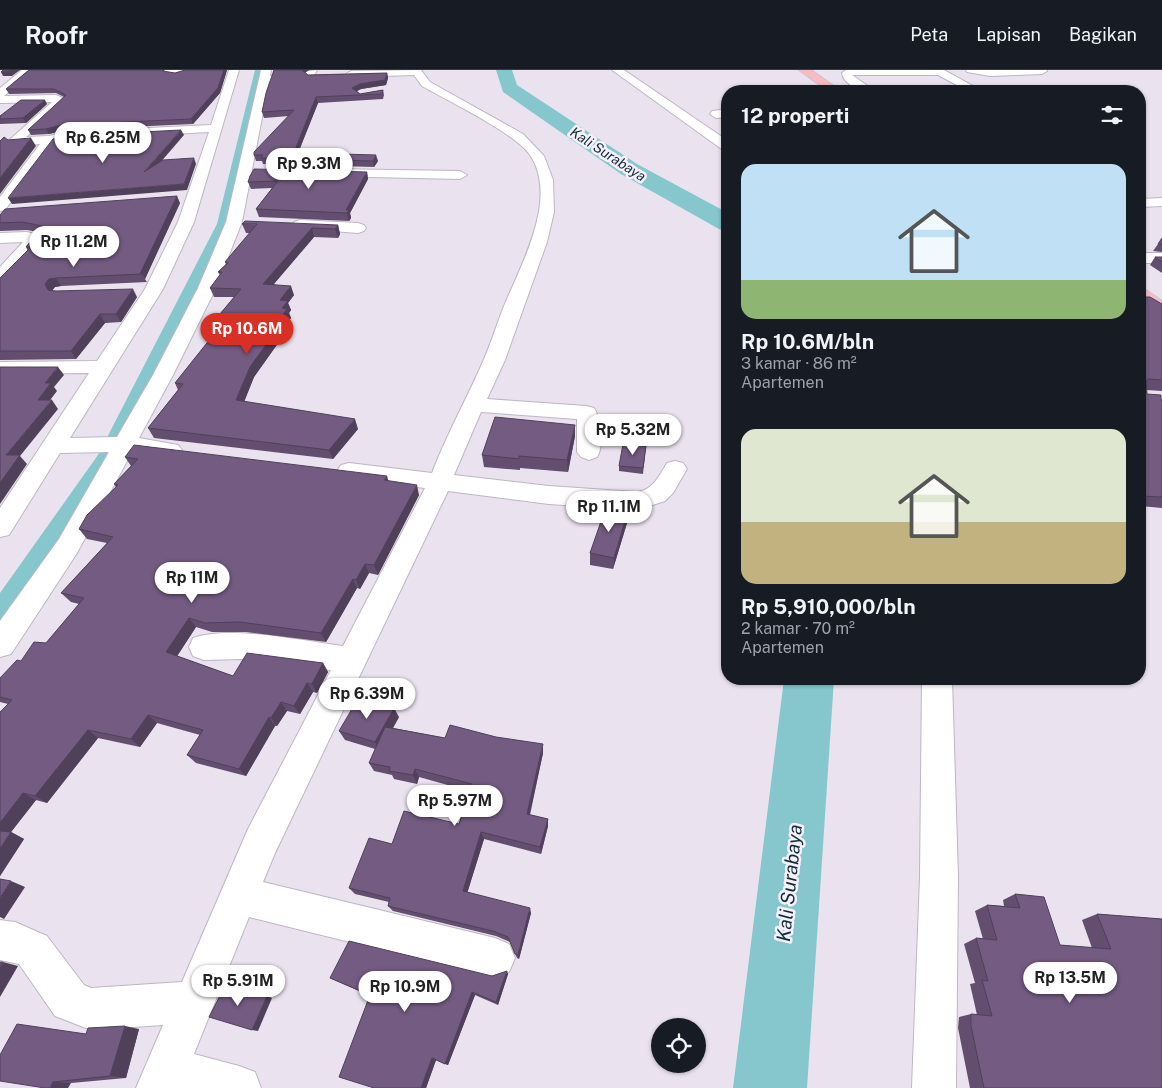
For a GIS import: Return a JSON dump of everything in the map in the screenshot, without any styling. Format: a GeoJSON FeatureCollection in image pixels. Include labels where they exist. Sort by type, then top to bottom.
{"type":"FeatureCollection","features":[{"type":"Feature","properties":{"kind":"main road"},"geometry":{"type":"LineString","coordinates":[[804,70],[826,85]]}},
{"type":"Feature","properties":{"kind":"street"},"geometry":{"type":"LineString","coordinates":[[0,94],[28,70]]}},
{"type":"Feature","properties":{"kind":"street"},"geometry":{"type":"LineString","coordinates":[[170,70],[168,72],[182,72]]}},
{"type":"Feature","properties":{"kind":"street"},"geometry":{"type":"LineString","coordinates":[[971,70],[990,73],[1042,71]]}},
{"type":"Feature","properties":{"kind":"street"},"geometry":{"type":"LineString","coordinates":[[619,71],[638,72]]}},
{"type":"Feature","properties":{"kind":"street"},"geometry":{"type":"LineString","coordinates":[[619,71],[721,142]]}},
{"type":"Feature","properties":{"kind":"street"},"geometry":{"type":"LineString","coordinates":[[860,85],[847,76],[847,73],[940,72],[965,85]]}},
{"type":"Feature","properties":{"kind":"street"},"geometry":{"type":"LineString","coordinates":[[249,77],[310,73],[323,75]]}},
{"type":"Feature","properties":{"kind":"street"},"geometry":{"type":"LineString","coordinates":[[239,1088],[161,1079],[261,842],[440,482],[449,455],[492,366],[539,247],[545,213],[546,182],[542,165],[531,146],[519,137],[417,78],[339,75]]}},
{"type":"Feature","properties":{"kind":"street"},"geometry":{"type":"LineString","coordinates":[[0,528],[63,446],[105,367],[154,289],[186,222],[195,196],[211,172],[216,128],[249,77]]}},
{"type":"Feature","properties":{"kind":"street"},"geometry":{"type":"LineString","coordinates":[[0,645],[68,546],[121,444],[163,375],[246,214],[245,170],[249,77]]}},
{"type":"Feature","properties":{"kind":"street"},"geometry":{"type":"LineString","coordinates":[[0,100],[62,98],[13,142],[46,146],[60,150]]}},
{"type":"Feature","properties":{"kind":"street"},"geometry":{"type":"LineString","coordinates":[[5,209],[46,146],[64,136],[216,128]]}},
{"type":"Feature","properties":{"kind":"street"},"geometry":{"type":"LineString","coordinates":[[314,172],[460,175]]}},
{"type":"Feature","properties":{"kind":"street"},"geometry":{"type":"LineString","coordinates":[[176,197],[195,196]]}},
{"type":"Feature","properties":{"kind":"street"},"geometry":{"type":"LineString","coordinates":[[1146,203],[1162,202]]}},
{"type":"Feature","properties":{"kind":"street"},"geometry":{"type":"LineString","coordinates":[[282,224],[358,228]]}},
{"type":"Feature","properties":{"kind":"street"},"geometry":{"type":"LineString","coordinates":[[0,238],[35,238],[34,244],[0,277]]}},
{"type":"Feature","properties":{"kind":"street"},"geometry":{"type":"LineString","coordinates":[[1146,258],[1162,258]]}},
{"type":"Feature","properties":{"kind":"street"},"geometry":{"type":"LineString","coordinates":[[135,290],[154,289]]}},
{"type":"Feature","properties":{"kind":"street"},"geometry":{"type":"LineString","coordinates":[[0,368],[105,367]]}},
{"type":"Feature","properties":{"kind":"street"},"geometry":{"type":"LineString","coordinates":[[474,405],[586,413],[588,416],[589,452]]}},
{"type":"Feature","properties":{"kind":"street"},"geometry":{"type":"LineString","coordinates":[[63,446],[121,444],[193,453]]}},
{"type":"Feature","properties":{"kind":"street"},"geometry":{"type":"LineString","coordinates":[[331,469],[549,495],[638,501],[649,500],[658,496],[675,469]]}},
{"type":"Feature","properties":{"kind":"street"},"geometry":{"type":"LineString","coordinates":[[204,647],[242,646],[353,660]]}},
{"type":"Feature","properties":{"kind":"street"},"geometry":{"type":"LineString","coordinates":[[934,1088],[939,877],[937,685]]}},
{"type":"Feature","properties":{"kind":"street"},"geometry":{"type":"LineString","coordinates":[[239,895],[495,958]]}},
{"type":"Feature","properties":{"kind":"street"},"geometry":{"type":"LineString","coordinates":[[0,940],[15,942],[33,950],[70,1001],[91,1009],[194,1002]]}},
{"type":"Feature","properties":{"kind":"building"},"geometry":{"type":"Polygon","coordinates":[[[29,70],[163,70],[175,73],[185,70],[224,70],[218,88],[191,119],[61,125],[46,129],[28,130],[66,95],[54,89],[6,89],[29,70]]]}},
{"type":"Feature","properties":{"kind":"building"},"geometry":{"type":"Polygon","coordinates":[[[274,70],[302,70],[308,75],[387,73],[385,80],[360,84],[352,88],[360,94],[383,90],[382,94],[316,97],[295,150],[306,150],[304,153],[376,155],[373,161],[261,158],[263,155],[254,155],[254,152],[294,110],[262,112],[274,70]]]}},
{"type":"Feature","properties":{"kind":"building"},"geometry":{"type":"Polygon","coordinates":[[[21,100],[45,100],[23,118],[0,119],[0,116],[21,100]]]}},
{"type":"Feature","properties":{"kind":"building"},"geometry":{"type":"Polygon","coordinates":[[[181,130],[144,172],[163,160],[194,158],[184,184],[8,198],[53,139],[62,136],[181,130]]]}},
{"type":"Feature","properties":{"kind":"building"},"geometry":{"type":"Polygon","coordinates":[[[4,137],[8,140],[31,138],[0,178],[0,141],[4,137]]]}},
{"type":"Feature","properties":{"kind":"building"},"geometry":{"type":"Polygon","coordinates":[[[254,169],[367,172],[346,210],[349,210],[347,213],[256,209],[278,181],[248,182],[254,169]]]}},
{"type":"Feature","properties":{"kind":"building"},"geometry":{"type":"Polygon","coordinates":[[[177,196],[140,274],[142,274],[56,278],[49,279],[45,284],[48,290],[56,291],[133,289],[116,314],[100,314],[71,351],[0,351],[0,278],[31,247],[26,247],[43,226],[22,222],[0,223],[0,215],[5,209],[177,196]]]}},
{"type":"Feature","properties":{"kind":"building"},"geometry":{"type":"Polygon","coordinates":[[[245,221],[338,225],[335,229],[312,228],[263,284],[291,286],[280,300],[288,301],[282,308],[287,309],[272,329],[277,330],[250,367],[236,400],[355,419],[329,450],[148,428],[183,384],[175,383],[230,314],[220,314],[241,289],[210,288],[222,272],[218,272],[228,263],[225,262],[257,224],[242,224],[245,221]]]}},
{"type":"Feature","properties":{"kind":"building"},"geometry":{"type":"Polygon","coordinates":[[[1155,257],[1162,257],[1162,262],[1155,257]]]}},
{"type":"Feature","properties":{"kind":"building"},"geometry":{"type":"Polygon","coordinates":[[[1146,297],[1150,297],[1162,304],[1162,380],[1148,379],[1146,381],[1146,297]]]}},
{"type":"Feature","properties":{"kind":"building"},"geometry":{"type":"Polygon","coordinates":[[[0,367],[58,367],[45,383],[51,383],[38,400],[52,400],[6,455],[20,455],[0,483],[0,367]]]}},
{"type":"Feature","properties":{"kind":"building"},"geometry":{"type":"Polygon","coordinates":[[[1146,381],[1147,394],[1161,395],[1162,400],[1162,497],[1146,496],[1146,381]]]}},
{"type":"Feature","properties":{"kind":"building"},"geometry":{"type":"Polygon","coordinates":[[[495,417],[575,425],[567,460],[519,456],[519,459],[482,455],[495,417]]]}},
{"type":"Feature","properties":{"kind":"building"},"geometry":{"type":"Polygon","coordinates":[[[623,444],[646,446],[643,468],[619,466],[623,444]]]}},
{"type":"Feature","properties":{"kind":"building"},"geometry":{"type":"Polygon","coordinates":[[[134,445],[387,476],[384,480],[417,485],[374,565],[365,564],[356,580],[353,579],[321,633],[240,622],[205,623],[189,618],[166,652],[233,676],[247,653],[323,663],[312,684],[307,683],[294,706],[281,702],[271,718],[269,717],[239,769],[187,755],[203,730],[148,715],[131,739],[88,730],[35,796],[23,793],[0,823],[0,712],[12,700],[0,697],[0,678],[17,660],[21,661],[34,642],[46,643],[84,598],[61,593],[113,537],[79,529],[87,515],[118,485],[114,484],[138,459],[125,457],[134,445]]]}},
{"type":"Feature","properties":{"kind":"building"},"geometry":{"type":"Polygon","coordinates":[[[606,507],[628,511],[614,558],[590,553],[606,507]]]}},
{"type":"Feature","properties":{"kind":"building"},"geometry":{"type":"Polygon","coordinates":[[[359,697],[394,708],[375,742],[339,731],[359,697]]]}},
{"type":"Feature","properties":{"kind":"building"},"geometry":{"type":"Polygon","coordinates":[[[450,725],[496,737],[543,744],[527,814],[548,819],[540,847],[481,832],[463,891],[530,908],[518,955],[515,954],[508,937],[493,931],[388,906],[390,898],[349,888],[369,838],[392,844],[404,811],[459,824],[472,784],[415,769],[413,775],[389,771],[390,767],[369,763],[385,727],[445,738],[450,725]]]}},
{"type":"Feature","properties":{"kind":"building"},"geometry":{"type":"Polygon","coordinates":[[[0,831],[11,832],[0,849],[0,831]]]}},
{"type":"Feature","properties":{"kind":"building"},"geometry":{"type":"Polygon","coordinates":[[[0,879],[11,881],[0,898],[0,879]]]}},
{"type":"Feature","properties":{"kind":"building"},"geometry":{"type":"Polygon","coordinates":[[[1015,894],[1044,897],[1060,945],[1111,949],[1097,914],[1162,919],[1162,1088],[984,1088],[971,1026],[971,1014],[992,1016],[982,980],[988,981],[976,938],[997,940],[987,905],[1020,908],[1015,894]]]}},
{"type":"Feature","properties":{"kind":"building"},"geometry":{"type":"Polygon","coordinates":[[[349,941],[492,976],[507,971],[496,1002],[472,992],[445,1064],[432,1058],[421,1088],[374,1088],[339,1077],[370,995],[330,978],[349,941]]]}},
{"type":"Feature","properties":{"kind":"building"},"geometry":{"type":"Polygon","coordinates":[[[226,984],[267,996],[252,1030],[209,1017],[226,984]]]}},
{"type":"Feature","properties":{"kind":"building"},"geometry":{"type":"Polygon","coordinates":[[[17,1024],[86,1034],[88,1028],[125,1026],[110,1076],[53,1082],[50,1088],[45,1088],[0,1081],[0,1055],[17,1024]]]}},
{"type":"Feature","properties":{"kind":"waterway"},"geometry":{"type":"LineString","coordinates":[[0,615],[108,457],[224,224],[260,70]]}},
{"type":"Feature","properties":{"kind":"waterway","name":"Kali Surabaya"},"geometry":{"type":"LineString","coordinates":[[504,70],[509,88],[629,169],[721,220]]}},
{"type":"Feature","properties":{"kind":"waterway","name":"Kali Surabaya"},"geometry":{"type":"LineString","coordinates":[[770,1088],[808,685]]}}]}
